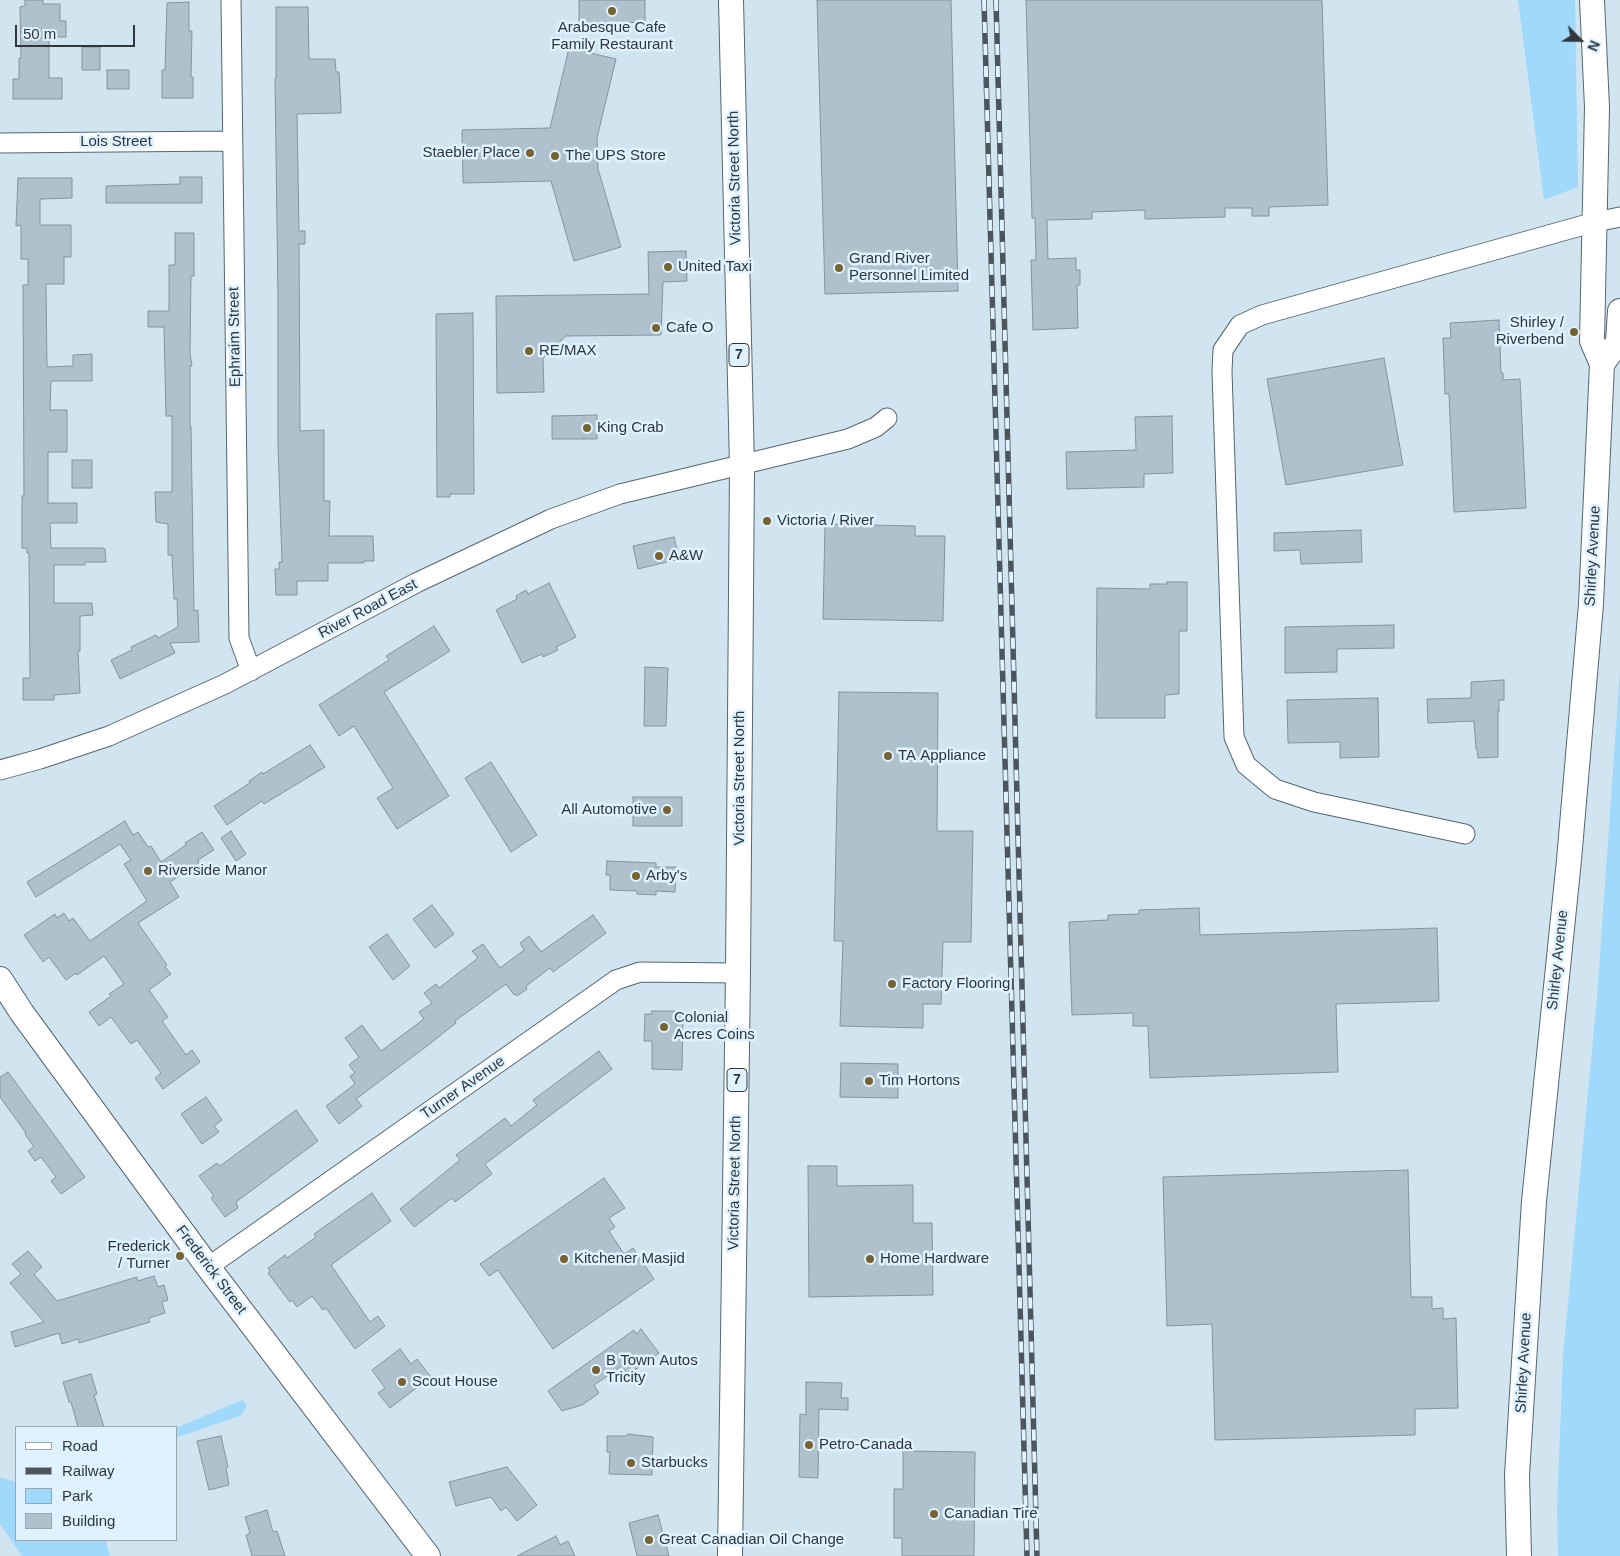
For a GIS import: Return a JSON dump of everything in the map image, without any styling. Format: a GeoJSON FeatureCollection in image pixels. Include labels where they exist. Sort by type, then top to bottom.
{"type":"FeatureCollection","features":[{"type":"Feature","properties":{"kind":"main road","name":"Victoria Street North"},"geometry":{"type":"LineString","coordinates":[[730,1556],[738,973],[742,466],[731,0]]}},
{"type":"Feature","properties":{"kind":"main road","name":"Shirley Avenue"},"geometry":{"type":"LineString","coordinates":[[1519,1556],[1517,1475],[1534,1201],[1567,879],[1591,604],[1602,364],[1592,341],[1597,107],[1592,0]]}},
{"type":"Feature","properties":{"kind":"main road"},"geometry":{"type":"LineString","coordinates":[[1602,364],[1618,342],[1620,311]]}},
{"type":"Feature","properties":{"kind":"main road","name":"Frederick Street"},"geometry":{"type":"LineString","coordinates":[[0,979],[22,1013],[208,1267],[428,1556]]}},
{"type":"Feature","properties":{"kind":"street","name":"Ephraim Street"},"geometry":{"type":"LineString","coordinates":[[231,0],[239,638],[251,671]]}},
{"type":"Feature","properties":{"kind":"street","name":"Lois Street"},"geometry":{"type":"LineString","coordinates":[[0,143],[233,141]]}},
{"type":"Feature","properties":{"kind":"street"},"geometry":{"type":"LineString","coordinates":[[1464,834],[1314,802],[1275,788],[1246,765],[1234,737],[1222,380],[1224,350],[1240,325],[1262,315],[1595,222],[1620,217]]}},
{"type":"Feature","properties":{"kind":"street","name":"River Road East"},"geometry":{"type":"LineString","coordinates":[[0,770],[40,760],[109,736],[251,671],[416,583],[551,519],[620,494],[848,439],[876,427],[886,418]]}},
{"type":"Feature","properties":{"kind":"street","name":"Turner Avenue"},"geometry":{"type":"LineString","coordinates":[[208,1267],[616,980],[640,972],[738,973]]}},
{"type":"Feature","properties":{"kind":"green space"},"geometry":{"type":"Polygon","coordinates":[[[1518,0],[1575,0],[1578,187],[1544,200],[1518,0]]]}},
{"type":"Feature","properties":{"kind":"green space"},"geometry":{"type":"Polygon","coordinates":[[[1620,670],[1620,1556],[1558,1556],[1557,1507],[1563,1356],[1597,997],[1620,670]]]}},
{"type":"Feature","properties":{"kind":"green space"},"geometry":{"type":"Polygon","coordinates":[[[242,1400],[247,1404],[242,1415],[178,1437],[178,1427],[242,1400]]]}},
{"type":"Feature","properties":{"kind":"green space"},"geometry":{"type":"Polygon","coordinates":[[[0,1477],[15,1482],[15,1541],[110,1541],[106,1542],[110,1556],[22,1556],[0,1524],[0,1477]]]}},
{"type":"Feature","properties":{"kind":"building"},"geometry":{"type":"Polygon","coordinates":[[[25,0],[43,0],[43,4],[60,4],[60,21],[66,21],[66,37],[49,37],[49,78],[62,78],[62,99],[13,99],[13,79],[19,79],[19,58],[21,58],[20,7],[25,6],[25,0]]]}},
{"type":"Feature","properties":{"kind":"building","name":"Arabesque Cafe Family Restaurant"},"geometry":{"type":"Polygon","coordinates":[[[579,0],[645,0],[645,22],[619,23],[619,28],[606,28],[606,23],[579,23],[579,0]]]}},
{"type":"Feature","properties":{"kind":"building"},"geometry":{"type":"Polygon","coordinates":[[[817,0],[951,0],[958,291],[825,294],[817,0]]]}},
{"type":"Feature","properties":{"kind":"building"},"geometry":{"type":"Polygon","coordinates":[[[1026,0],[1322,0],[1328,205],[1269,207],[1269,216],[1252,216],[1252,208],[1225,208],[1225,217],[1145,219],[1145,210],[1092,212],[1092,219],[1047,220],[1048,259],[1076,258],[1076,270],[1080,270],[1080,285],[1077,285],[1078,328],[1033,330],[1031,260],[1036,260],[1035,218],[1032,218],[1026,0]]]}},
{"type":"Feature","properties":{"kind":"building"},"geometry":{"type":"Polygon","coordinates":[[[189,2],[189,31],[192,31],[191,77],[193,77],[193,98],[162,98],[162,70],[165,70],[167,3],[189,2]]]}},
{"type":"Feature","properties":{"kind":"building"},"geometry":{"type":"Polygon","coordinates":[[[276,7],[308,7],[309,59],[335,59],[336,72],[339,72],[341,113],[297,114],[299,231],[305,231],[305,244],[299,244],[300,431],[324,430],[324,501],[330,501],[329,536],[373,536],[374,561],[364,561],[364,563],[328,563],[328,581],[297,581],[297,595],[276,595],[275,569],[279,569],[279,562],[282,562],[278,446],[276,7]]]}},
{"type":"Feature","properties":{"kind":"building"},"geometry":{"type":"Polygon","coordinates":[[[82,47],[100,47],[100,70],[82,70],[82,47]]]}},
{"type":"Feature","properties":{"kind":"building","name":"Staebler Place"},"geometry":{"type":"Polygon","coordinates":[[[569,48],[616,59],[597,138],[598,169],[621,247],[574,261],[551,181],[463,183],[462,130],[550,128],[569,48]]]}},
{"type":"Feature","properties":{"kind":"building"},"geometry":{"type":"Polygon","coordinates":[[[107,70],[129,70],[129,89],[107,89],[107,70]]]}},
{"type":"Feature","properties":{"kind":"building"},"geometry":{"type":"Polygon","coordinates":[[[180,177],[202,177],[202,203],[106,203],[106,186],[180,184],[180,177]]]}},
{"type":"Feature","properties":{"kind":"building"},"geometry":{"type":"Polygon","coordinates":[[[18,178],[72,178],[72,198],[40,199],[40,225],[71,225],[71,257],[64,257],[64,284],[46,284],[47,367],[73,366],[73,355],[92,354],[92,381],[51,381],[50,410],[67,410],[67,452],[48,452],[48,503],[77,503],[77,523],[50,523],[51,548],[103,548],[105,549],[106,562],[85,562],[85,565],[54,565],[54,603],[92,603],[93,615],[80,616],[80,651],[78,651],[80,693],[54,695],[54,700],[23,700],[23,678],[30,678],[29,553],[27,553],[27,548],[22,548],[22,496],[24,496],[23,285],[28,285],[28,259],[21,259],[21,225],[16,226],[18,178]]]}},
{"type":"Feature","properties":{"kind":"building"},"geometry":{"type":"Polygon","coordinates":[[[175,233],[194,233],[194,276],[191,276],[190,353],[192,366],[190,366],[190,426],[194,611],[198,610],[199,642],[170,643],[175,653],[120,679],[111,660],[132,650],[131,647],[156,635],[158,638],[178,627],[177,599],[174,599],[172,555],[168,555],[168,524],[156,522],[155,492],[172,492],[172,416],[166,416],[164,327],[148,327],[148,311],[169,311],[169,265],[175,265],[175,233]]]}},
{"type":"Feature","properties":{"kind":"building"},"geometry":{"type":"Polygon","coordinates":[[[686,251],[687,281],[663,282],[661,335],[566,336],[543,358],[544,392],[497,393],[496,296],[649,294],[648,252],[686,251]]]}},
{"type":"Feature","properties":{"kind":"building"},"geometry":{"type":"Polygon","coordinates":[[[473,313],[474,494],[450,494],[450,497],[437,497],[436,314],[473,313]]]}},
{"type":"Feature","properties":{"kind":"building"},"geometry":{"type":"Polygon","coordinates":[[[1499,320],[1501,373],[1503,373],[1503,380],[1520,379],[1526,508],[1454,512],[1449,394],[1445,394],[1443,338],[1451,338],[1450,323],[1499,320]]]}},
{"type":"Feature","properties":{"kind":"building"},"geometry":{"type":"Polygon","coordinates":[[[1384,358],[1403,465],[1286,485],[1267,379],[1384,358]]]}},
{"type":"Feature","properties":{"kind":"building"},"geometry":{"type":"Polygon","coordinates":[[[597,415],[597,439],[552,439],[552,416],[597,415]]]}},
{"type":"Feature","properties":{"kind":"building"},"geometry":{"type":"Polygon","coordinates":[[[1172,416],[1173,473],[1144,474],[1144,487],[1067,489],[1066,452],[1136,450],[1135,417],[1172,416]]]}},
{"type":"Feature","properties":{"kind":"building"},"geometry":{"type":"Polygon","coordinates":[[[72,460],[92,460],[92,488],[72,488],[72,460]]]}},
{"type":"Feature","properties":{"kind":"building"},"geometry":{"type":"Polygon","coordinates":[[[825,524],[915,526],[915,536],[945,536],[943,621],[823,619],[825,524]]]}},
{"type":"Feature","properties":{"kind":"building"},"geometry":{"type":"Polygon","coordinates":[[[1361,530],[1362,562],[1301,564],[1300,550],[1274,551],[1274,533],[1361,530]]]}},
{"type":"Feature","properties":{"kind":"building"},"geometry":{"type":"Polygon","coordinates":[[[674,537],[679,559],[638,569],[633,546],[674,537]]]}},
{"type":"Feature","properties":{"kind":"building"},"geometry":{"type":"Polygon","coordinates":[[[1167,582],[1187,582],[1187,631],[1179,631],[1179,694],[1165,695],[1165,718],[1096,718],[1097,588],[1150,589],[1150,584],[1167,584],[1167,582]]]}},
{"type":"Feature","properties":{"kind":"building"},"geometry":{"type":"Polygon","coordinates":[[[549,583],[576,637],[556,647],[558,650],[543,657],[542,654],[522,663],[496,610],[517,599],[516,596],[526,590],[528,594],[549,583]]]}},
{"type":"Feature","properties":{"kind":"building"},"geometry":{"type":"Polygon","coordinates":[[[1394,625],[1394,648],[1337,649],[1337,672],[1285,673],[1285,627],[1394,625]]]}},
{"type":"Feature","properties":{"kind":"building"},"geometry":{"type":"Polygon","coordinates":[[[434,626],[450,651],[384,692],[449,796],[397,829],[377,798],[393,788],[354,726],[339,736],[319,705],[389,660],[386,656],[434,626]]]}},
{"type":"Feature","properties":{"kind":"building"},"geometry":{"type":"Polygon","coordinates":[[[645,667],[668,668],[666,726],[644,726],[645,667]]]}},
{"type":"Feature","properties":{"kind":"building"},"geometry":{"type":"Polygon","coordinates":[[[1504,680],[1504,700],[1499,700],[1498,711],[1498,757],[1478,758],[1474,721],[1428,723],[1427,699],[1471,698],[1471,682],[1504,680]]]}},
{"type":"Feature","properties":{"kind":"building"},"geometry":{"type":"Polygon","coordinates":[[[839,692],[938,693],[937,831],[973,831],[971,942],[943,942],[941,1004],[923,1004],[923,1028],[840,1026],[843,941],[834,941],[839,692]]]}},
{"type":"Feature","properties":{"kind":"building"},"geometry":{"type":"Polygon","coordinates":[[[1378,698],[1379,757],[1340,758],[1340,742],[1288,743],[1287,700],[1378,698]]]}},
{"type":"Feature","properties":{"kind":"building"},"geometry":{"type":"Polygon","coordinates":[[[310,745],[325,767],[264,804],[262,801],[227,825],[214,806],[250,783],[249,781],[262,772],[263,774],[310,745]]]}},
{"type":"Feature","properties":{"kind":"building"},"geometry":{"type":"Polygon","coordinates":[[[491,762],[537,835],[511,852],[465,778],[491,762]]]}},
{"type":"Feature","properties":{"kind":"building"},"geometry":{"type":"Polygon","coordinates":[[[633,797],[682,797],[682,826],[633,826],[633,797]]]}},
{"type":"Feature","properties":{"kind":"building"},"geometry":{"type":"Polygon","coordinates":[[[125,821],[133,835],[138,832],[148,847],[151,846],[161,862],[202,832],[214,850],[198,860],[199,863],[170,882],[179,897],[138,923],[167,965],[165,967],[171,974],[149,990],[168,1017],[162,1021],[186,1055],[192,1050],[200,1062],[163,1089],[155,1078],[161,1073],[137,1040],[131,1044],[111,1017],[99,1026],[89,1012],[111,996],[109,994],[124,984],[104,956],[77,975],[76,973],[66,980],[49,957],[43,962],[24,935],[55,914],[57,918],[64,913],[69,921],[73,918],[90,941],[147,901],[124,864],[131,860],[120,844],[36,897],[27,882],[125,821]]]}},
{"type":"Feature","properties":{"kind":"building"},"geometry":{"type":"Polygon","coordinates":[[[231,831],[246,854],[236,861],[221,838],[231,831]]]}},
{"type":"Feature","properties":{"kind":"building"},"geometry":{"type":"Polygon","coordinates":[[[607,861],[656,863],[656,867],[676,867],[675,892],[656,891],[656,895],[637,894],[637,891],[610,890],[610,875],[606,875],[607,861]]]}},
{"type":"Feature","properties":{"kind":"building"},"geometry":{"type":"Polygon","coordinates":[[[432,905],[454,934],[435,948],[413,919],[432,905]]]}},
{"type":"Feature","properties":{"kind":"building"},"geometry":{"type":"Polygon","coordinates":[[[1199,908],[1200,935],[1437,928],[1439,1001],[1336,1004],[1338,1072],[1150,1078],[1148,1026],[1133,1026],[1133,1013],[1072,1015],[1069,922],[1108,920],[1108,915],[1139,914],[1139,910],[1199,908]]]}},
{"type":"Feature","properties":{"kind":"building"},"geometry":{"type":"Polygon","coordinates":[[[593,915],[606,933],[553,972],[550,968],[526,986],[527,989],[517,996],[514,995],[506,984],[455,1021],[456,1023],[427,1046],[356,1099],[362,1106],[339,1124],[326,1106],[355,1084],[350,1076],[355,1073],[349,1065],[359,1057],[345,1038],[362,1025],[381,1051],[424,1019],[419,1012],[432,1003],[424,993],[436,984],[439,988],[478,958],[472,951],[483,944],[500,968],[524,950],[520,943],[529,936],[541,952],[593,915]]]}},
{"type":"Feature","properties":{"kind":"building"},"geometry":{"type":"Polygon","coordinates":[[[387,934],[410,966],[393,980],[369,947],[387,934]]]}},
{"type":"Feature","properties":{"kind":"building","name":"Colonial Acres Coins"},"geometry":{"type":"Polygon","coordinates":[[[652,1011],[683,1011],[682,1070],[652,1069],[652,1041],[644,1041],[645,1014],[652,1014],[652,1011]]]}},
{"type":"Feature","properties":{"kind":"building"},"geometry":{"type":"Polygon","coordinates":[[[599,1051],[612,1069],[485,1164],[492,1174],[455,1202],[452,1198],[414,1227],[400,1209],[460,1160],[456,1155],[505,1118],[511,1126],[537,1105],[533,1100],[599,1051]]]}},
{"type":"Feature","properties":{"kind":"building","name":"Tim Hortons"},"geometry":{"type":"Polygon","coordinates":[[[841,1063],[898,1064],[898,1098],[840,1097],[841,1063]]]}},
{"type":"Feature","properties":{"kind":"building"},"geometry":{"type":"Polygon","coordinates":[[[8,1072],[85,1177],[61,1194],[51,1181],[56,1177],[41,1157],[35,1161],[28,1151],[34,1147],[0,1097],[0,1077],[8,1072]]]}},
{"type":"Feature","properties":{"kind":"building"},"geometry":{"type":"Polygon","coordinates":[[[206,1097],[222,1120],[214,1126],[219,1132],[202,1144],[181,1114],[206,1097]]]}},
{"type":"Feature","properties":{"kind":"building"},"geometry":{"type":"Polygon","coordinates":[[[296,1110],[318,1141],[236,1202],[238,1208],[225,1217],[211,1198],[214,1196],[199,1176],[217,1163],[220,1166],[296,1110]]]}},
{"type":"Feature","properties":{"kind":"building","name":"Home Hardware"},"geometry":{"type":"Polygon","coordinates":[[[808,1166],[837,1166],[837,1186],[913,1185],[913,1223],[932,1223],[933,1295],[809,1297],[808,1166]]]}},
{"type":"Feature","properties":{"kind":"building"},"geometry":{"type":"Polygon","coordinates":[[[1408,1170],[1411,1297],[1432,1297],[1432,1309],[1443,1308],[1443,1319],[1456,1318],[1458,1408],[1415,1409],[1415,1435],[1215,1440],[1212,1324],[1167,1326],[1163,1177],[1408,1170]]]}},
{"type":"Feature","properties":{"kind":"building","name":"Kitchener Masjid"},"geometry":{"type":"Polygon","coordinates":[[[604,1178],[625,1208],[609,1218],[615,1227],[609,1231],[624,1254],[633,1248],[654,1279],[553,1349],[498,1270],[489,1276],[480,1264],[604,1178]]]}},
{"type":"Feature","properties":{"kind":"building"},"geometry":{"type":"Polygon","coordinates":[[[372,1193],[391,1221],[331,1265],[370,1322],[378,1316],[385,1326],[355,1349],[326,1308],[323,1310],[312,1296],[297,1307],[292,1300],[290,1302],[268,1273],[270,1271],[268,1268],[285,1255],[287,1258],[316,1237],[314,1234],[372,1193]]]}},
{"type":"Feature","properties":{"kind":"building"},"geometry":{"type":"Polygon","coordinates":[[[28,1251],[42,1267],[34,1274],[57,1301],[137,1277],[138,1281],[154,1276],[158,1287],[164,1285],[168,1300],[162,1302],[165,1313],[149,1318],[150,1322],[79,1343],[78,1339],[62,1344],[59,1333],[15,1347],[11,1332],[44,1322],[10,1283],[21,1274],[12,1264],[28,1251]]]}},
{"type":"Feature","properties":{"kind":"building","name":"B Town Autos Tricity"},"geometry":{"type":"Polygon","coordinates":[[[641,1329],[659,1353],[628,1375],[622,1366],[594,1385],[599,1393],[582,1405],[562,1411],[548,1391],[634,1330],[636,1334],[641,1329]]]}},
{"type":"Feature","properties":{"kind":"building","name":"Scout House"},"geometry":{"type":"Polygon","coordinates":[[[400,1349],[411,1364],[417,1359],[431,1377],[390,1408],[378,1393],[385,1388],[372,1370],[400,1349]]]}},
{"type":"Feature","properties":{"kind":"building"},"geometry":{"type":"Polygon","coordinates":[[[91,1374],[97,1394],[94,1395],[104,1426],[78,1426],[63,1382],[91,1374]]]}},
{"type":"Feature","properties":{"kind":"building"},"geometry":{"type":"Polygon","coordinates":[[[806,1382],[842,1383],[841,1398],[848,1398],[848,1410],[819,1409],[818,1478],[799,1477],[800,1414],[806,1415],[806,1382]]]}},
{"type":"Feature","properties":{"kind":"building","name":"Starbucks"},"geometry":{"type":"Polygon","coordinates":[[[628,1434],[653,1437],[652,1475],[609,1474],[610,1452],[607,1452],[607,1436],[626,1436],[628,1434]]]}},
{"type":"Feature","properties":{"kind":"building"},"geometry":{"type":"Polygon","coordinates":[[[221,1436],[228,1467],[226,1468],[229,1485],[209,1490],[197,1441],[221,1436]]]}},
{"type":"Feature","properties":{"kind":"building","name":"Canadian Tire"},"geometry":{"type":"Polygon","coordinates":[[[903,1451],[975,1452],[974,1556],[902,1556],[902,1538],[894,1538],[894,1489],[903,1489],[903,1451]]]}},
{"type":"Feature","properties":{"kind":"building"},"geometry":{"type":"Polygon","coordinates":[[[507,1467],[537,1505],[517,1521],[506,1507],[501,1511],[491,1497],[456,1506],[449,1482],[507,1467]]]}},
{"type":"Feature","properties":{"kind":"building"},"geometry":{"type":"Polygon","coordinates":[[[267,1510],[273,1532],[277,1531],[285,1556],[252,1556],[246,1535],[250,1533],[245,1517],[267,1510]]]}},
{"type":"Feature","properties":{"kind":"building","name":"Great Canadian Oil Change"},"geometry":{"type":"Polygon","coordinates":[[[658,1515],[669,1556],[637,1556],[629,1523],[658,1515]]]}},
{"type":"Feature","properties":{"kind":"building"},"geometry":{"type":"Polygon","coordinates":[[[556,1536],[560,1545],[568,1541],[575,1556],[517,1556],[556,1536]]]}},
{"type":"Feature","properties":{"kind":"railway"},"geometry":{"type":"LineString","coordinates":[[984,0],[1027,1556]]}},
{"type":"Feature","properties":{"kind":"railway"},"geometry":{"type":"LineString","coordinates":[[996,0],[1037,1556]]}},
{"type":"Feature","properties":{"kind":"place","name":"Arabesque Cafe Family Restaurant"},"geometry":{"type":"Point","coordinates":[612,11]}},
{"type":"Feature","properties":{"kind":"place","name":"Staebler Place"},"geometry":{"type":"Point","coordinates":[530,153]}},
{"type":"Feature","properties":{"kind":"place","name":"The UPS Store"},"geometry":{"type":"Point","coordinates":[555,156]}},
{"type":"Feature","properties":{"kind":"place","name":"United Taxi"},"geometry":{"type":"Point","coordinates":[668,267]}},
{"type":"Feature","properties":{"kind":"place","name":"Grand River Personnel Limited"},"geometry":{"type":"Point","coordinates":[839,268]}},
{"type":"Feature","properties":{"kind":"place","name":"Cafe O"},"geometry":{"type":"Point","coordinates":[656,328]}},
{"type":"Feature","properties":{"kind":"place","name":"Shirley / Riverbend"},"geometry":{"type":"Point","coordinates":[1574,332]}},
{"type":"Feature","properties":{"kind":"place","name":"RE/MAX"},"geometry":{"type":"Point","coordinates":[529,351]}},
{"type":"Feature","properties":{"kind":"place","name":"King Crab"},"geometry":{"type":"Point","coordinates":[587,428]}},
{"type":"Feature","properties":{"kind":"place","name":"Victoria / River"},"geometry":{"type":"Point","coordinates":[767,521]}},
{"type":"Feature","properties":{"kind":"place","name":"A&W"},"geometry":{"type":"Point","coordinates":[659,556]}},
{"type":"Feature","properties":{"kind":"place","name":"TA Appliance"},"geometry":{"type":"Point","coordinates":[888,756]}},
{"type":"Feature","properties":{"kind":"place","name":"All Automotive"},"geometry":{"type":"Point","coordinates":[667,810]}},
{"type":"Feature","properties":{"kind":"place","name":"Riverside Manor"},"geometry":{"type":"Point","coordinates":[148,871]}},
{"type":"Feature","properties":{"kind":"place","name":"Arby's"},"geometry":{"type":"Point","coordinates":[636,876]}},
{"type":"Feature","properties":{"kind":"place","name":"Factory Flooring"},"geometry":{"type":"Point","coordinates":[892,984]}},
{"type":"Feature","properties":{"kind":"place","name":"Colonial Acres Coins"},"geometry":{"type":"Point","coordinates":[664,1027]}},
{"type":"Feature","properties":{"kind":"place","name":"Tim Hortons"},"geometry":{"type":"Point","coordinates":[869,1081]}},
{"type":"Feature","properties":{"kind":"place","name":"Frederick / Turner"},"geometry":{"type":"Point","coordinates":[180,1256]}},
{"type":"Feature","properties":{"kind":"place","name":"Kitchener Masjid"},"geometry":{"type":"Point","coordinates":[564,1259]}},
{"type":"Feature","properties":{"kind":"place","name":"Home Hardware"},"geometry":{"type":"Point","coordinates":[870,1259]}},
{"type":"Feature","properties":{"kind":"place","name":"B Town Autos Tricity"},"geometry":{"type":"Point","coordinates":[596,1370]}},
{"type":"Feature","properties":{"kind":"place","name":"Scout House"},"geometry":{"type":"Point","coordinates":[402,1382]}},
{"type":"Feature","properties":{"kind":"place","name":"Petro-Canada"},"geometry":{"type":"Point","coordinates":[809,1445]}},
{"type":"Feature","properties":{"kind":"place","name":"Starbucks"},"geometry":{"type":"Point","coordinates":[631,1463]}},
{"type":"Feature","properties":{"kind":"place","name":"Canadian Tire"},"geometry":{"type":"Point","coordinates":[934,1514]}},
{"type":"Feature","properties":{"kind":"place","name":"Great Canadian Oil Change"},"geometry":{"type":"Point","coordinates":[649,1540]}}]}
